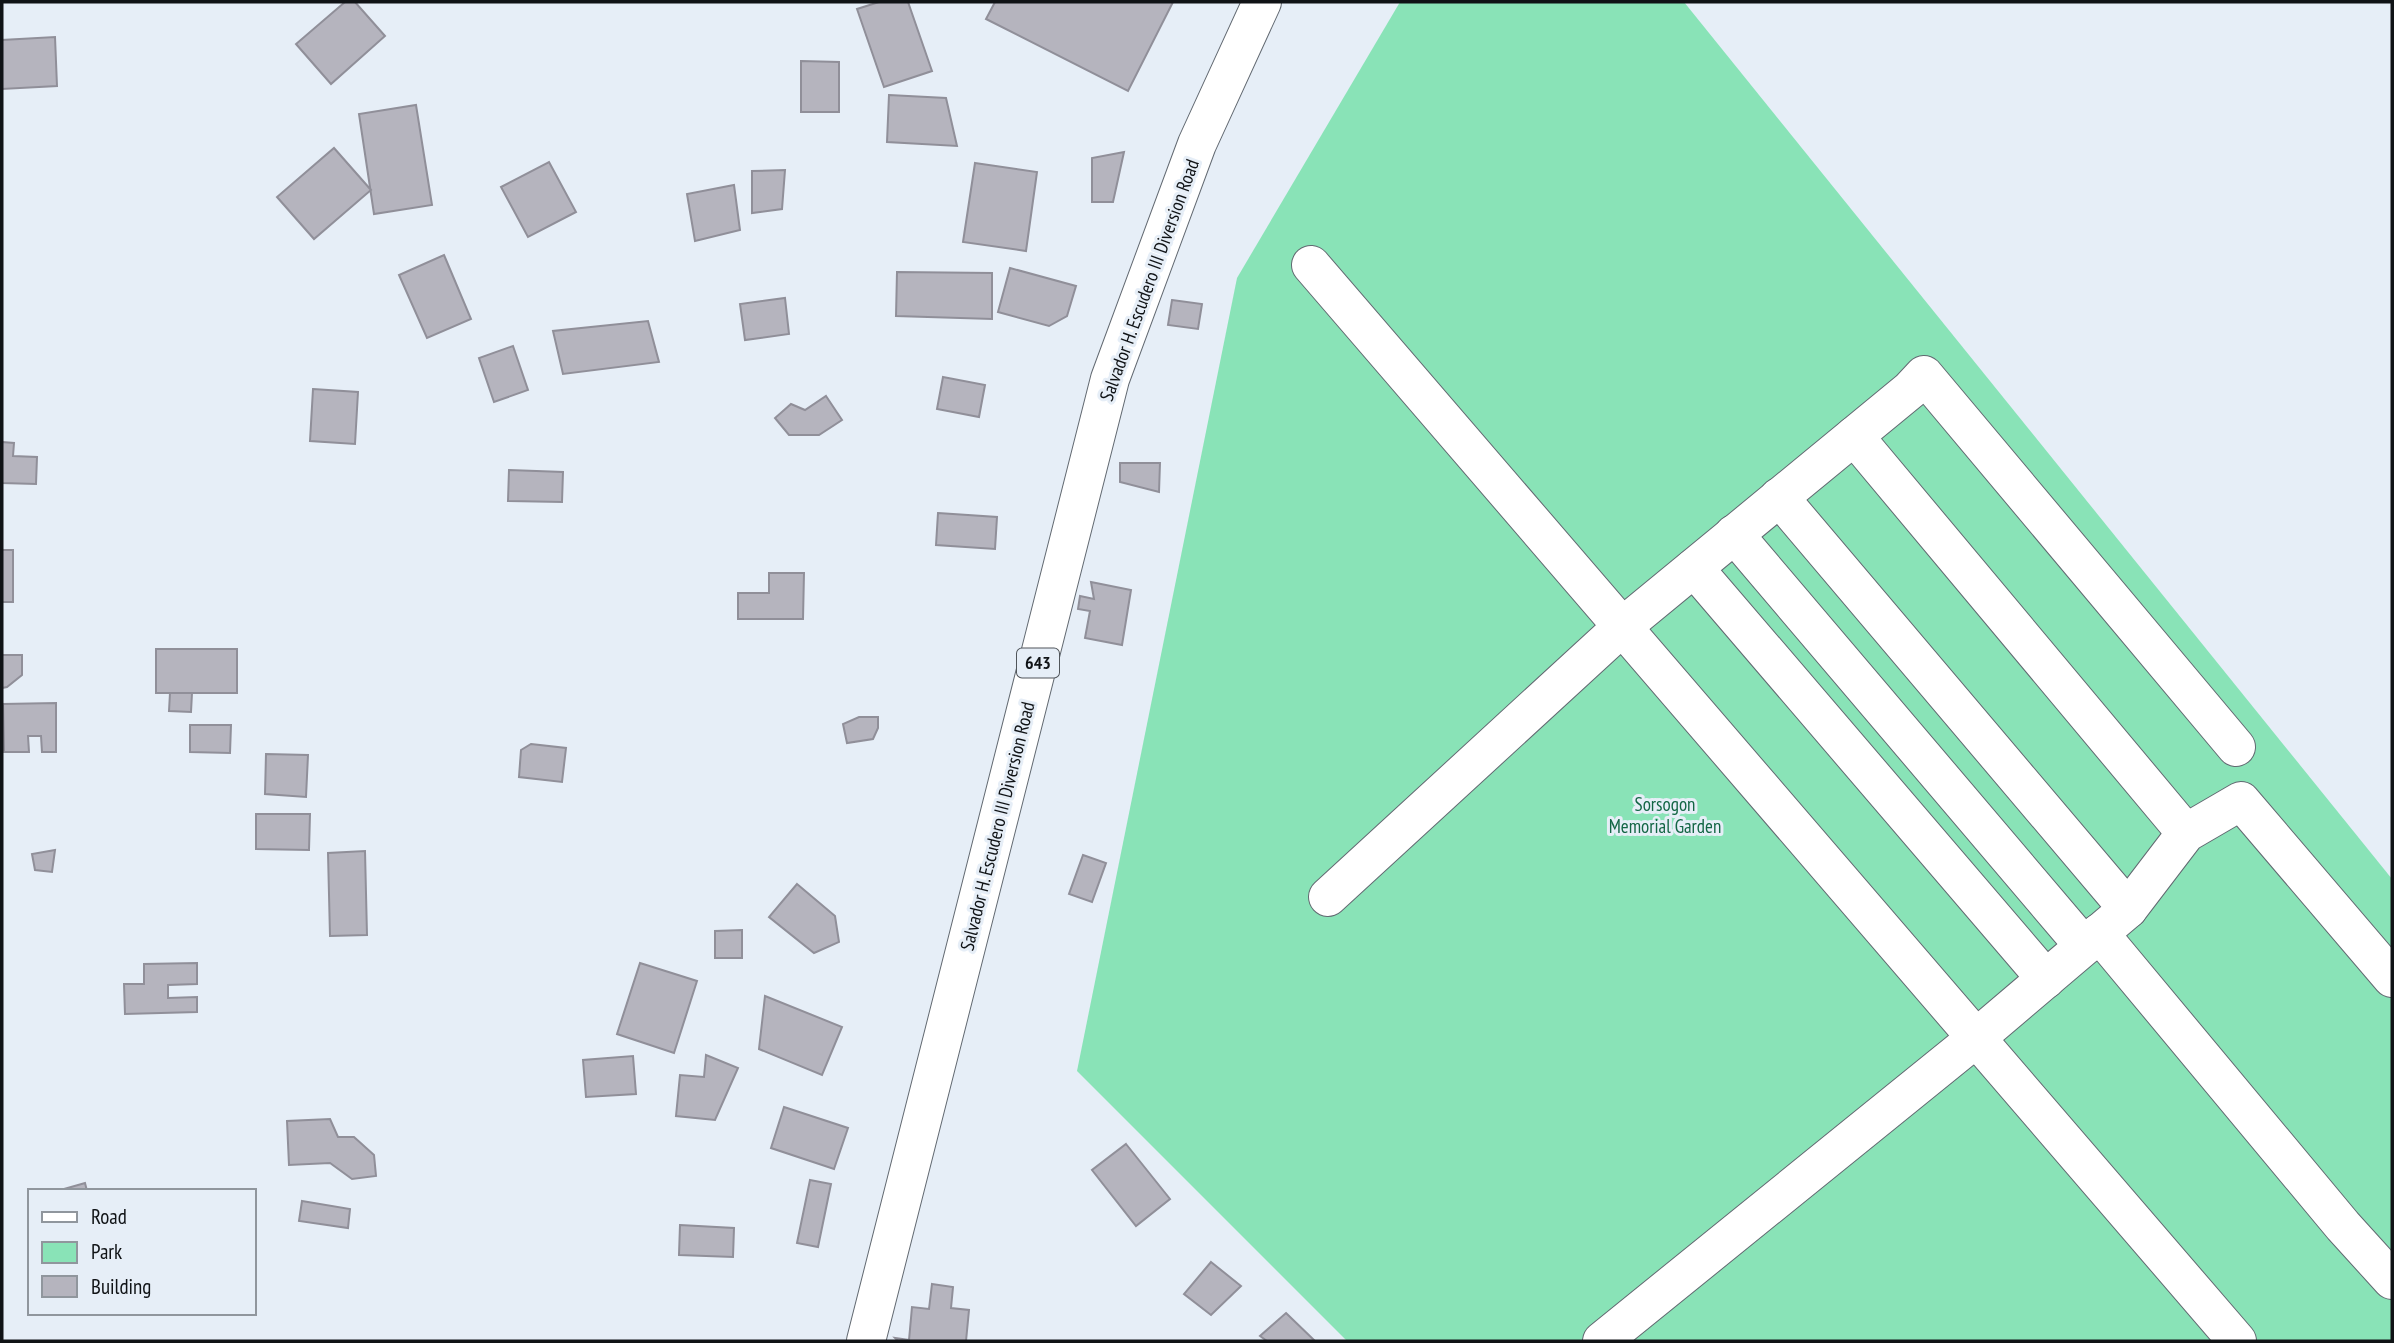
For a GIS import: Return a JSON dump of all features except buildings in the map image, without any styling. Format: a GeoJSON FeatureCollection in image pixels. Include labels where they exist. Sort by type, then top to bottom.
{"type":"FeatureCollection","features":[{"type":"Feature","properties":{"kind":"main road","name":"Salvador H. Escudero III Diversion Road"},"geometry":{"type":"LineString","coordinates":[[866,1341],[1111,379],[1197,144],[1262,2]]}},
{"type":"Feature","properties":{"kind":"main road"},"geometry":{"type":"LineString","coordinates":[[1311,265],[2236,1341]]}},
{"type":"Feature","properties":{"kind":"main road"},"geometry":{"type":"LineString","coordinates":[[1328,897],[1622,627],[1924,375],[2236,747]]}},
{"type":"Feature","properties":{"kind":"main road"},"geometry":{"type":"LineString","coordinates":[[1854,436],[2186,833]]}},
{"type":"Feature","properties":{"kind":"main road"},"geometry":{"type":"LineString","coordinates":[[1779,497],[2128,909]]}},
{"type":"Feature","properties":{"kind":"main road"},"geometry":{"type":"LineString","coordinates":[[1734,534],[2392,1279]]}},
{"type":"Feature","properties":{"kind":"main road"},"geometry":{"type":"LineString","coordinates":[[1694,568],[2046,979]]}},
{"type":"Feature","properties":{"kind":"main road"},"geometry":{"type":"LineString","coordinates":[[1602,1341],[1975,1039],[2128,909],[2186,833],[2241,801],[2392,978]]}},
{"type":"Feature","properties":{"kind":"green space","name":"Sorsogon Memorial Garden"},"geometry":{"type":"Polygon","coordinates":[[[1400,2],[1684,2],[2392,879],[2392,1341],[1347,1341],[1077,1071],[1237,278],[1400,2]]]}}]}
